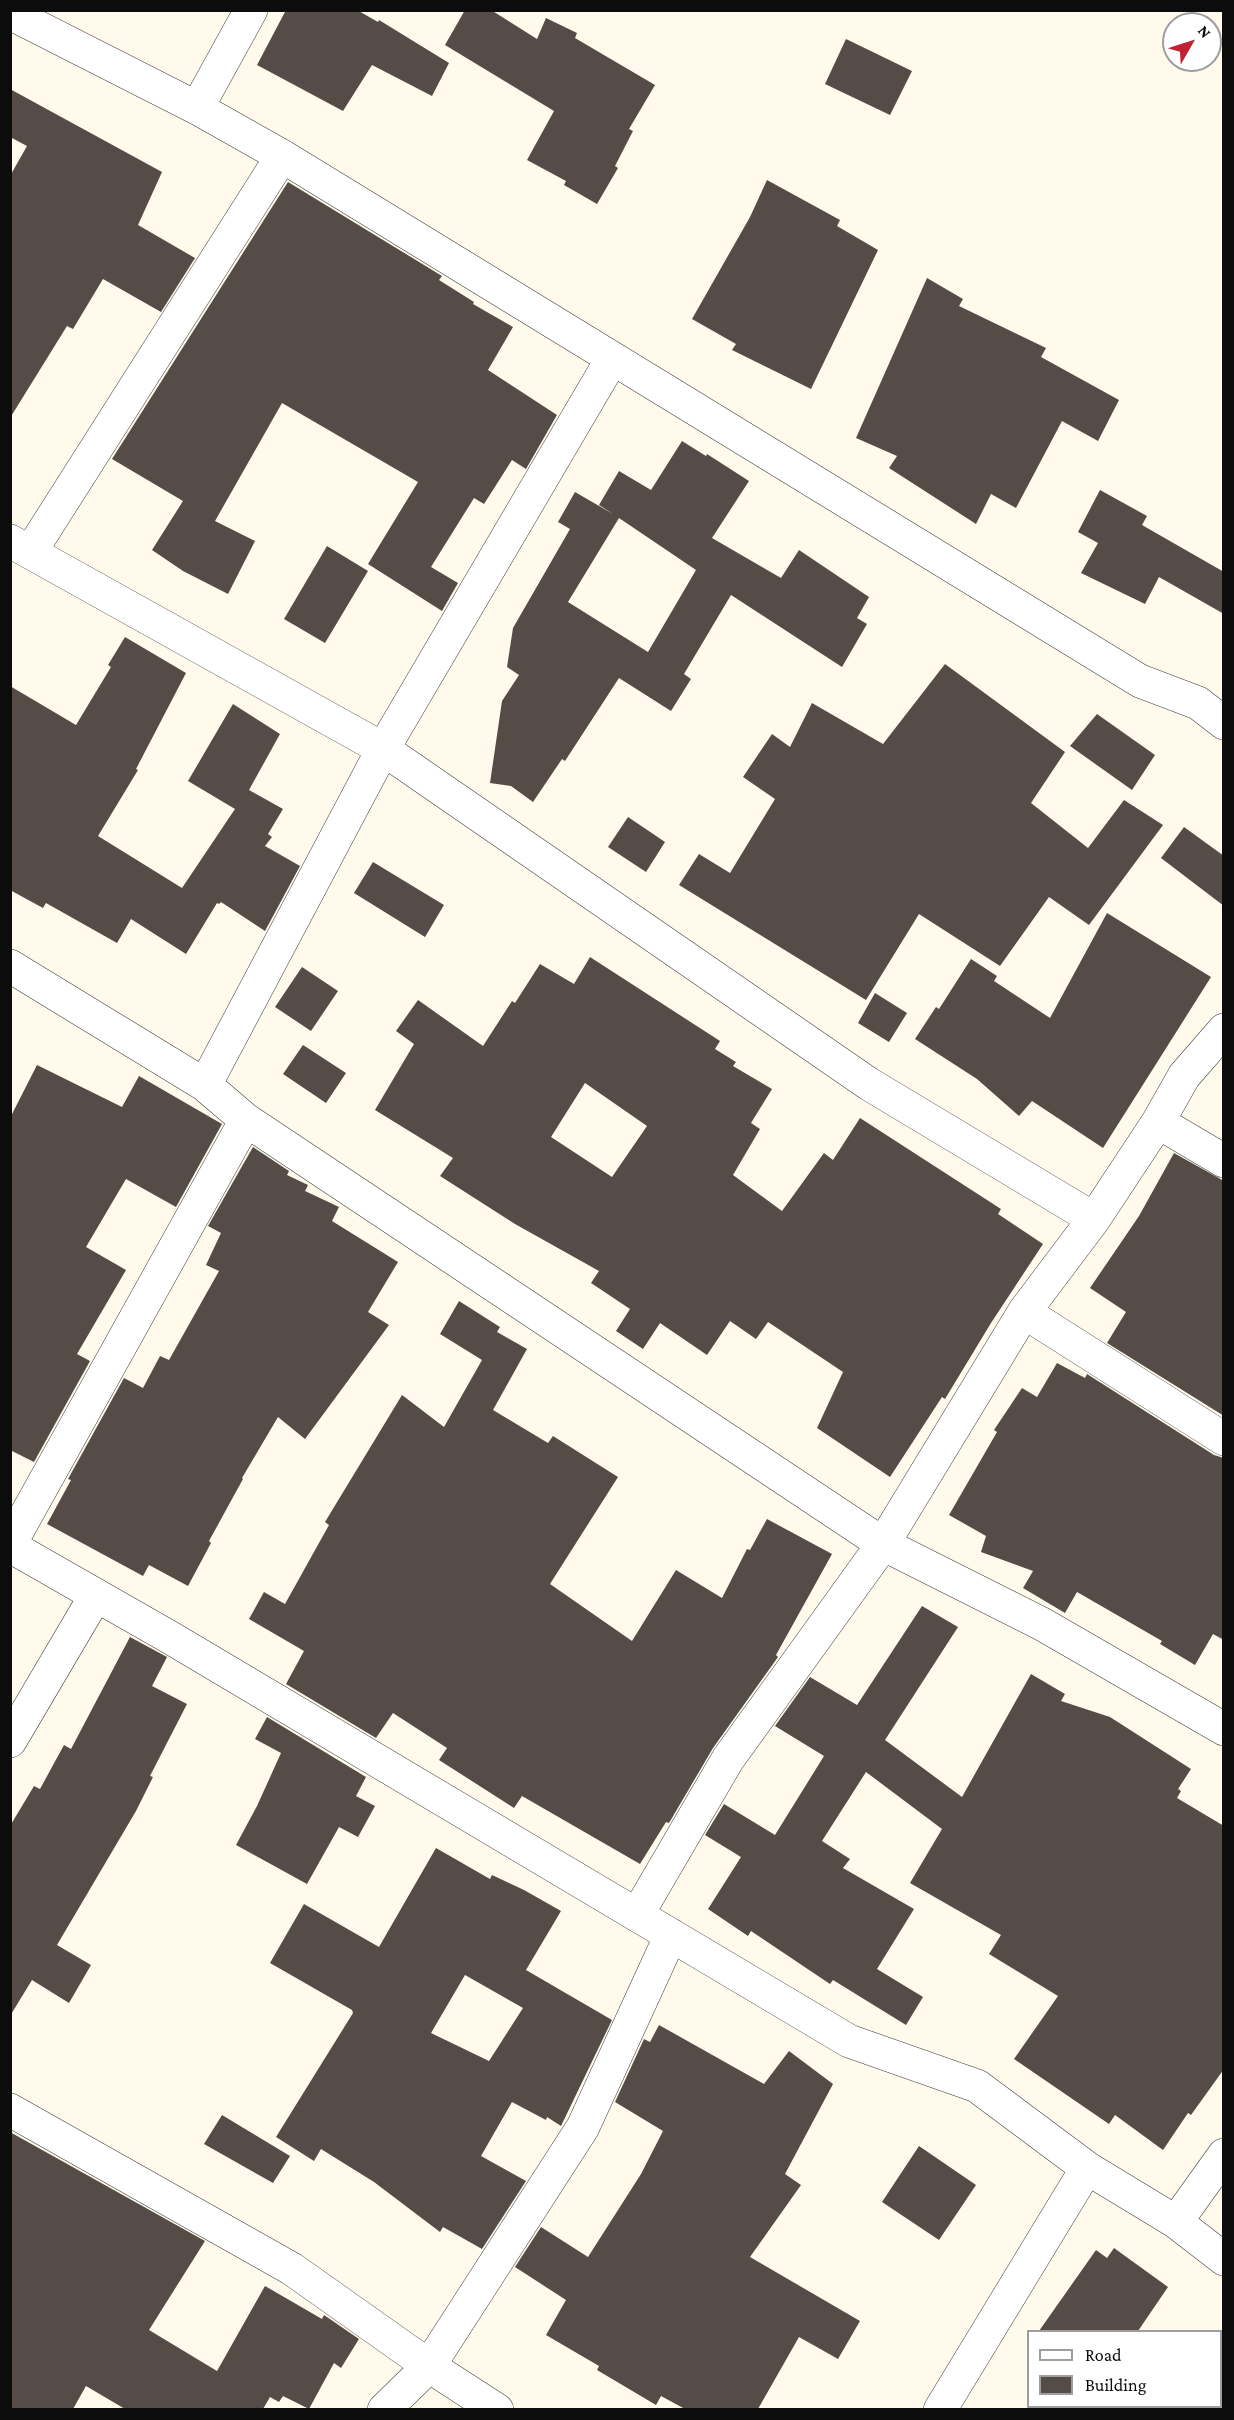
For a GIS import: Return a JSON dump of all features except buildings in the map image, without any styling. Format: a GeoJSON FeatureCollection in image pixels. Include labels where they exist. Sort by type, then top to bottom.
{"type":"FeatureCollection","features":[{"type":"Feature","properties":{"kind":"street"},"geometry":{"type":"LineString","coordinates":[[197,108],[251,10]]}},
{"type":"Feature","properties":{"kind":"street"},"geometry":{"type":"LineString","coordinates":[[10,13],[197,108],[282,156],[1140,681],[1198,703],[1224,723]]}},
{"type":"Feature","properties":{"kind":"street"},"geometry":{"type":"LineString","coordinates":[[282,156],[21,546],[382,749],[869,1084],[1094,1220]]}},
{"type":"Feature","properties":{"kind":"street"},"geometry":{"type":"LineString","coordinates":[[205,1085],[382,749],[612,359]]}},
{"type":"Feature","properties":{"kind":"street"},"geometry":{"type":"LineString","coordinates":[[10,966],[205,1085],[246,1120],[883,1544],[1042,1624],[1224,1729]]}},
{"type":"Feature","properties":{"kind":"street"},"geometry":{"type":"LineString","coordinates":[[637,1915],[728,1760],[883,1544],[1024,1312],[1094,1220],[1158,1122],[1184,1076],[1224,1030]]}},
{"type":"Feature","properties":{"kind":"street"},"geometry":{"type":"LineString","coordinates":[[246,1120],[10,1545],[849,2041],[977,2086],[1087,2168],[1176,2222],[1224,2259]]}},
{"type":"Feature","properties":{"kind":"street"},"geometry":{"type":"LineString","coordinates":[[1158,1122],[1224,1161]]}},
{"type":"Feature","properties":{"kind":"street"},"geometry":{"type":"LineString","coordinates":[[1024,1312],[1224,1439]]}},
{"type":"Feature","properties":{"kind":"street"},"geometry":{"type":"LineString","coordinates":[[10,1741],[96,1595]]}},
{"type":"Feature","properties":{"kind":"street"},"geometry":{"type":"LineString","coordinates":[[384,2409],[429,2366],[583,2127],[671,1935]]}},
{"type":"Feature","properties":{"kind":"street"},"geometry":{"type":"LineString","coordinates":[[10,2110],[292,2269],[429,2366],[497,2409]]}},
{"type":"Feature","properties":{"kind":"street"},"geometry":{"type":"LineString","coordinates":[[1176,2222],[1224,2155]]}},
{"type":"Feature","properties":{"kind":"street"},"geometry":{"type":"LineString","coordinates":[[940,2409],[1087,2168]]}}]}
